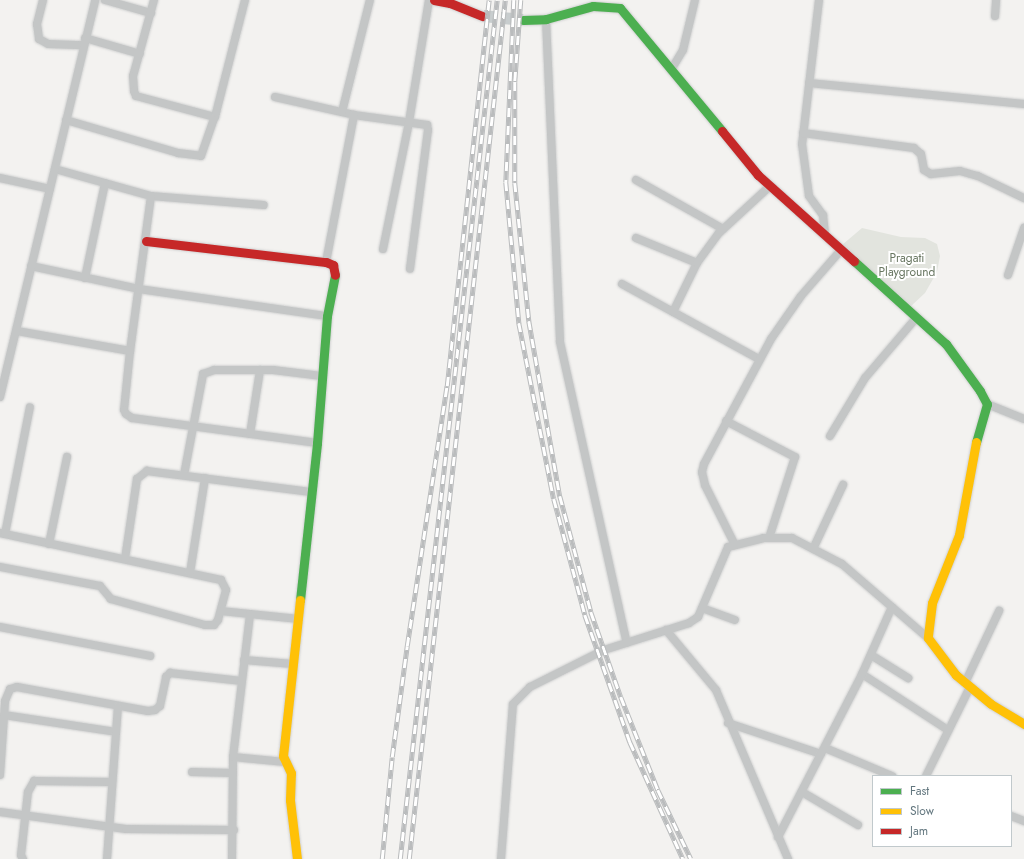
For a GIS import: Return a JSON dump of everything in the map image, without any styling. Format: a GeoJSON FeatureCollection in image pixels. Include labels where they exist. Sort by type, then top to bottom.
{"type":"FeatureCollection","features":[{"type":"Feature","properties":{"kind":"street"},"geometry":{"type":"LineString","coordinates":[[42,0],[37,24],[39,39],[48,44],[84,41],[140,54]]}},
{"type":"Feature","properties":{"kind":"street"},"geometry":{"type":"LineString","coordinates":[[0,397],[95,0]]}},
{"type":"Feature","properties":{"kind":"street"},"geometry":{"type":"LineString","coordinates":[[105,0],[151,14]]}},
{"type":"Feature","properties":{"kind":"street"},"geometry":{"type":"LineString","coordinates":[[154,0],[133,76],[136,96],[215,117]]}},
{"type":"Feature","properties":{"kind":"street"},"geometry":{"type":"LineString","coordinates":[[66,120],[197,157],[203,154],[215,117],[245,0]]}},
{"type":"Feature","properties":{"kind":"street"},"geometry":{"type":"LineString","coordinates":[[342,112],[370,0]]}},
{"type":"Feature","properties":{"kind":"street"},"geometry":{"type":"LineString","coordinates":[[383,249],[409,122],[429,0]]}},
{"type":"Feature","properties":{"kind":"street"},"geometry":{"type":"LineString","coordinates":[[434,0],[450,3],[483,16]]}},
{"type":"Feature","properties":{"kind":"street"},"geometry":{"type":"LineString","coordinates":[[671,70],[683,50],[695,0]]}},
{"type":"Feature","properties":{"kind":"street"},"geometry":{"type":"LineString","coordinates":[[819,0],[803,133],[809,196],[823,215],[825,235]]}},
{"type":"Feature","properties":{"kind":"street"},"geometry":{"type":"LineString","coordinates":[[995,16],[996,0]]}},
{"type":"Feature","properties":{"kind":"street"},"geometry":{"type":"LineString","coordinates":[[523,20],[546,19],[593,3],[620,8],[758,175],[946,344],[987,404],[1024,418]]}},
{"type":"Feature","properties":{"kind":"street"},"geometry":{"type":"LineString","coordinates":[[546,19],[560,342],[626,643]]}},
{"type":"Feature","properties":{"kind":"street"},"geometry":{"type":"LineString","coordinates":[[809,83],[1024,104]]}},
{"type":"Feature","properties":{"kind":"street"},"geometry":{"type":"LineString","coordinates":[[275,97],[354,115],[427,125],[428,130],[410,269]]}},
{"type":"Feature","properties":{"kind":"street"},"geometry":{"type":"LineString","coordinates":[[326,262],[354,115]]}},
{"type":"Feature","properties":{"kind":"street"},"geometry":{"type":"LineString","coordinates":[[803,133],[914,148],[921,154],[924,170],[931,174],[960,171],[978,176],[1024,198]]}},
{"type":"Feature","properties":{"kind":"street"},"geometry":{"type":"LineString","coordinates":[[55,169],[152,196],[264,205]]}},
{"type":"Feature","properties":{"kind":"street"},"geometry":{"type":"LineString","coordinates":[[0,178],[50,189]]}},
{"type":"Feature","properties":{"kind":"street"},"geometry":{"type":"LineString","coordinates":[[636,180],[723,229]]}},
{"type":"Feature","properties":{"kind":"street"},"geometry":{"type":"LineString","coordinates":[[85,278],[105,183]]}},
{"type":"Feature","properties":{"kind":"street"},"geometry":{"type":"LineString","coordinates":[[673,312],[697,263],[723,229],[770,186]]}},
{"type":"Feature","properties":{"kind":"street"},"geometry":{"type":"LineString","coordinates":[[152,196],[130,351],[124,404],[126,414],[132,418],[317,443]]}},
{"type":"Feature","properties":{"kind":"street"},"geometry":{"type":"LineString","coordinates":[[1008,275],[1024,228]]}},
{"type":"Feature","properties":{"kind":"street"},"geometry":{"type":"LineString","coordinates":[[636,238],[697,263]]}},
{"type":"Feature","properties":{"kind":"street"},"geometry":{"type":"LineString","coordinates":[[146,241],[326,262],[333,265],[335,270],[335,282],[327,316],[317,443],[283,756],[285,762]]}},
{"type":"Feature","properties":{"kind":"street"},"geometry":{"type":"LineString","coordinates":[[734,545],[705,484],[702,472],[726,421],[759,359],[801,296],[841,250]]}},
{"type":"Feature","properties":{"kind":"street"},"geometry":{"type":"LineString","coordinates":[[31,266],[139,290],[327,316]]}},
{"type":"Feature","properties":{"kind":"street"},"geometry":{"type":"LineString","coordinates":[[622,284],[759,359]]}},
{"type":"Feature","properties":{"kind":"street"},"geometry":{"type":"LineString","coordinates":[[830,436],[865,378],[916,318]]}},
{"type":"Feature","properties":{"kind":"street"},"geometry":{"type":"LineString","coordinates":[[17,331],[130,351]]}},
{"type":"Feature","properties":{"kind":"street"},"geometry":{"type":"LineString","coordinates":[[184,475],[203,374],[214,370],[260,370],[322,376]]}},
{"type":"Feature","properties":{"kind":"street"},"geometry":{"type":"LineString","coordinates":[[250,434],[260,370]]}},
{"type":"Feature","properties":{"kind":"street"},"geometry":{"type":"LineString","coordinates":[[928,638],[932,602],[959,535],[974,449],[987,404]]}},
{"type":"Feature","properties":{"kind":"street"},"geometry":{"type":"LineString","coordinates":[[0,567],[100,586],[111,599],[205,625],[214,625],[221,611],[225,584],[221,580],[2,534],[30,407]]}},
{"type":"Feature","properties":{"kind":"street"},"geometry":{"type":"LineString","coordinates":[[726,421],[795,457],[769,538]]}},
{"type":"Feature","properties":{"kind":"street"},"geometry":{"type":"LineString","coordinates":[[49,544],[67,457]]}},
{"type":"Feature","properties":{"kind":"street"},"geometry":{"type":"LineString","coordinates":[[125,559],[140,475],[147,471],[311,492]]}},
{"type":"Feature","properties":{"kind":"street"},"geometry":{"type":"LineString","coordinates":[[190,573],[206,478]]}},
{"type":"Feature","properties":{"kind":"street"},"geometry":{"type":"LineString","coordinates":[[813,549],[843,485]]}},
{"type":"Feature","properties":{"kind":"street"},"geometry":{"type":"LineString","coordinates":[[501,859],[513,704],[530,687],[604,650],[689,623],[698,617],[728,547],[734,545],[769,538],[792,538],[842,564],[928,638],[956,675],[1024,724]]}},
{"type":"Feature","properties":{"kind":"street"},"geometry":{"type":"LineString","coordinates":[[778,837],[862,674],[892,607]]}},
{"type":"Feature","properties":{"kind":"street"},"geometry":{"type":"LineString","coordinates":[[702,608],[735,620]]}},
{"type":"Feature","properties":{"kind":"street"},"geometry":{"type":"LineString","coordinates":[[221,611],[299,619]]}},
{"type":"Feature","properties":{"kind":"street"},"geometry":{"type":"LineString","coordinates":[[926,775],[968,685],[999,611]]}},
{"type":"Feature","properties":{"kind":"street"},"geometry":{"type":"LineString","coordinates":[[232,859],[234,830],[233,757],[250,614]]}},
{"type":"Feature","properties":{"kind":"street"},"geometry":{"type":"LineString","coordinates":[[0,627],[150,656]]}},
{"type":"Feature","properties":{"kind":"street"},"geometry":{"type":"LineString","coordinates":[[666,630],[709,680],[788,859]]}},
{"type":"Feature","properties":{"kind":"street"},"geometry":{"type":"LineString","coordinates":[[870,655],[908,678]]}},
{"type":"Feature","properties":{"kind":"street"},"geometry":{"type":"LineString","coordinates":[[244,660],[293,664]]}},
{"type":"Feature","properties":{"kind":"street"},"geometry":{"type":"LineString","coordinates":[[0,775],[6,694],[10,688],[17,687],[118,706],[155,710],[160,706],[166,677],[170,673],[242,681]]}},
{"type":"Feature","properties":{"kind":"street"},"geometry":{"type":"LineString","coordinates":[[862,674],[948,730]]}},
{"type":"Feature","properties":{"kind":"street"},"geometry":{"type":"LineString","coordinates":[[107,859],[108,828],[118,706]]}},
{"type":"Feature","properties":{"kind":"street"},"geometry":{"type":"LineString","coordinates":[[4,715],[116,732]]}},
{"type":"Feature","properties":{"kind":"street"},"geometry":{"type":"LineString","coordinates":[[728,723],[823,751],[889,775]]}},
{"type":"Feature","properties":{"kind":"street"},"geometry":{"type":"LineString","coordinates":[[233,757],[285,762],[290,765],[290,800],[297,859]]}},
{"type":"Feature","properties":{"kind":"street"},"geometry":{"type":"LineString","coordinates":[[192,772],[233,773]]}},
{"type":"Feature","properties":{"kind":"street"},"geometry":{"type":"LineString","coordinates":[[24,859],[21,855],[29,786],[34,782],[112,782]]}},
{"type":"Feature","properties":{"kind":"street"},"geometry":{"type":"LineString","coordinates":[[802,792],[858,826]]}},
{"type":"Feature","properties":{"kind":"street"},"geometry":{"type":"LineString","coordinates":[[0,812],[108,828],[234,830]]}},
{"type":"Feature","properties":{"kind":"street"},"geometry":{"type":"LineString","coordinates":[[1012,816],[1024,821]]}},
{"type":"Feature","properties":{"kind":"green space","name":"Pragati Playground"},"geometry":{"type":"Polygon","coordinates":[[[862,228],[901,237],[925,238],[937,244],[940,256],[937,272],[925,293],[910,307],[842,245],[862,228]]]}},
{"type":"Feature","properties":{"kind":"tunnel"},"geometry":{"type":"LineString","coordinates":[[483,16],[523,20]]}},
{"type":"Feature","properties":{"kind":"railway"},"geometry":{"type":"LineString","coordinates":[[382,859],[392,757],[407,646],[447,386],[489,0]]}},
{"type":"Feature","properties":{"kind":"railway"},"geometry":{"type":"LineString","coordinates":[[400,859],[497,0]]}},
{"type":"Feature","properties":{"kind":"railway"},"geometry":{"type":"LineString","coordinates":[[409,859],[505,0]]}},
{"type":"Feature","properties":{"kind":"railway"},"geometry":{"type":"LineString","coordinates":[[514,0],[506,182],[519,323],[554,499],[585,615],[630,742],[683,859]]}},
{"type":"Feature","properties":{"kind":"railway"},"geometry":{"type":"LineString","coordinates":[[521,0],[515,82],[515,183],[529,321],[560,496],[591,612],[621,697],[658,790],[691,859]]}},
{"type":"Feature","properties":{"kind":"traffic: fast"},"geometry":{"type":"LineString","coordinates":[[523,20],[546,19],[593,6],[620,8],[722,131]]}},
{"type":"Feature","properties":{"kind":"traffic: fast"},"geometry":{"type":"LineString","coordinates":[[854,261],[946,344],[980,391],[987,404],[976,442]]}},
{"type":"Feature","properties":{"kind":"traffic: fast"},"geometry":{"type":"LineString","coordinates":[[300,600],[317,443],[327,316],[335,275]]}},
{"type":"Feature","properties":{"kind":"traffic: slow"},"geometry":{"type":"LineString","coordinates":[[976,442],[959,535],[932,603],[928,638],[956,675],[991,704],[1024,724]]}},
{"type":"Feature","properties":{"kind":"traffic: slow"},"geometry":{"type":"LineString","coordinates":[[297,859],[290,800],[291,773],[283,756],[300,600]]}},
{"type":"Feature","properties":{"kind":"traffic: jam"},"geometry":{"type":"LineString","coordinates":[[434,0],[450,3],[483,16]]}},
{"type":"Feature","properties":{"kind":"traffic: jam"},"geometry":{"type":"LineString","coordinates":[[722,131],[758,175],[854,261]]}},
{"type":"Feature","properties":{"kind":"traffic: jam"},"geometry":{"type":"LineString","coordinates":[[146,241],[326,262],[333,265],[335,275]]}}]}
